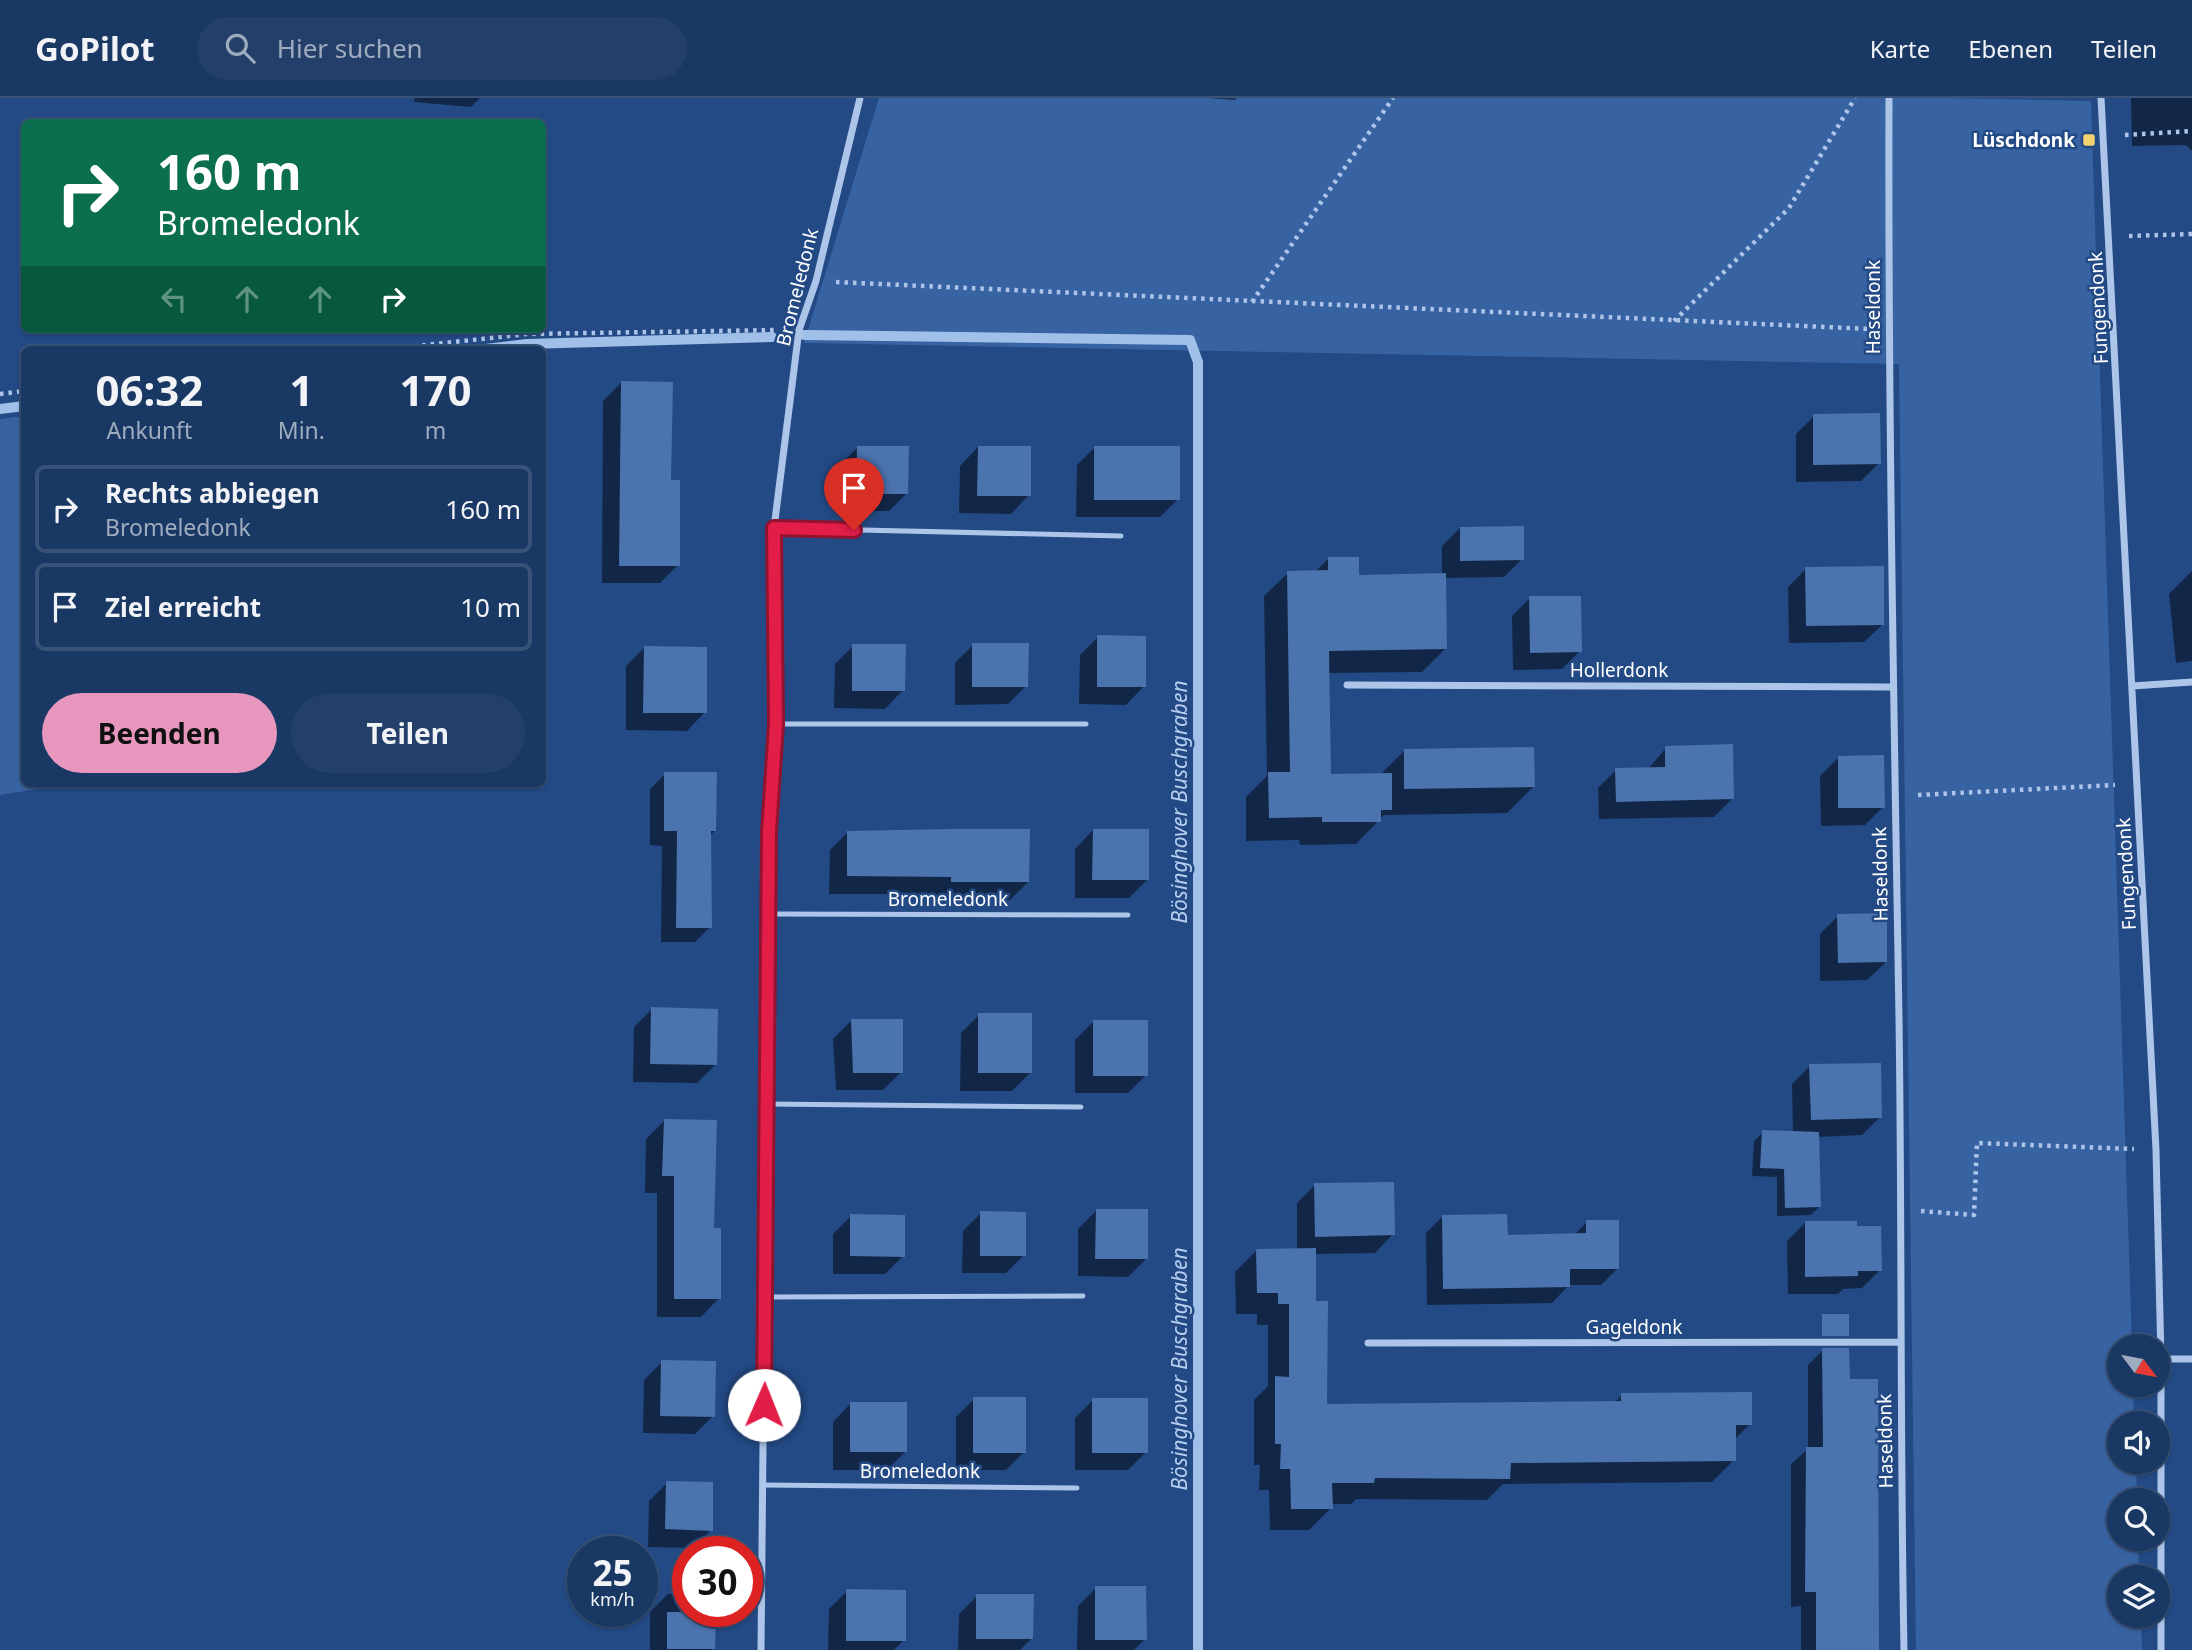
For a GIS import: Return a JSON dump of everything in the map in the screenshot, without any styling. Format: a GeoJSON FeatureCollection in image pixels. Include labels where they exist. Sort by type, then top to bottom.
{"type":"FeatureCollection","features":[{"type":"Feature","properties":{"kind":"street","name":"Bromeledonk"},"geometry":{"type":"LineString","coordinates":[[761,1650],[769,832],[776,724],[774,528],[799,330],[816,281],[860,98]]}},
{"type":"Feature","properties":{"kind":"street","name":"Haseldonk"},"geometry":{"type":"LineString","coordinates":[[1889,98],[1891,687],[1904,1650]]}},
{"type":"Feature","properties":{"kind":"street","name":"Fungendonk"},"geometry":{"type":"LineString","coordinates":[[2101,98],[2156,1150],[2160,1334]]}},
{"type":"Feature","properties":{"kind":"street"},"geometry":{"type":"LineString","coordinates":[[2132,686],[2192,682]]}},
{"type":"Feature","properties":{"kind":"street","name":"Hollerdonk"},"geometry":{"type":"LineString","coordinates":[[1347,685],[1891,687]]}},
{"type":"Feature","properties":{"kind":"street","name":"Gageldonk"},"geometry":{"type":"LineString","coordinates":[[1368,1343],[1899,1342]]}},
{"type":"Feature","properties":{"kind":"street"},"geometry":{"type":"LineString","coordinates":[[2170,1359],[2192,1359]]}},
{"type":"Feature","properties":{"kind":"street","name":"Fungendonk"},"geometry":{"type":"LineString","coordinates":[[2161,1397],[2161,1650]]}},
{"type":"Feature","properties":{"kind":"lane"},"geometry":{"type":"LineString","coordinates":[[774,528],[1121,536]]}},
{"type":"Feature","properties":{"kind":"lane"},"geometry":{"type":"LineString","coordinates":[[776,724],[1086,724]]}},
{"type":"Feature","properties":{"kind":"lane","name":"Bromeledonk"},"geometry":{"type":"LineString","coordinates":[[769,914],[1128,915]]}},
{"type":"Feature","properties":{"kind":"lane"},"geometry":{"type":"LineString","coordinates":[[766,1104],[1081,1107]]}},
{"type":"Feature","properties":{"kind":"lane"},"geometry":{"type":"LineString","coordinates":[[765,1297],[1083,1297]]}},
{"type":"Feature","properties":{"kind":"lane","name":"Bromeledonk"},"geometry":{"type":"LineString","coordinates":[[763,1485],[1077,1488]]}},
{"type":"Feature","properties":{"kind":"path"},"geometry":{"type":"LineString","coordinates":[[1252,302],[1393,98]]}},
{"type":"Feature","properties":{"kind":"path"},"geometry":{"type":"LineString","coordinates":[[1673,322],[1789,208],[1855,98]]}},
{"type":"Feature","properties":{"kind":"path"},"geometry":{"type":"LineString","coordinates":[[2103,136],[2192,131]]}},
{"type":"Feature","properties":{"kind":"path"},"geometry":{"type":"LineString","coordinates":[[2110,236],[2192,234]]}},
{"type":"Feature","properties":{"kind":"path"},"geometry":{"type":"LineString","coordinates":[[816,281],[1888,330]]}},
{"type":"Feature","properties":{"kind":"path"},"geometry":{"type":"LineString","coordinates":[[417,346],[527,334],[799,330]]}},
{"type":"Feature","properties":{"kind":"path"},"geometry":{"type":"LineString","coordinates":[[0,394],[21,391]]}},
{"type":"Feature","properties":{"kind":"path"},"geometry":{"type":"LineString","coordinates":[[1894,796],[2137,784]]}},
{"type":"Feature","properties":{"kind":"path"},"geometry":{"type":"LineString","coordinates":[[1899,1209],[1974,1214],[1976,1143],[2156,1150]]}},
{"type":"Feature","properties":{"kind":"shaded area"},"geometry":{"type":"Polygon","coordinates":[[[879,98],[1949,98],[2091,101],[2132,1334],[2107,1334],[2107,1397],[2133,1397],[2134,1411],[2107,1411],[2107,1474],[2136,1474],[2137,1488],[2107,1488],[2107,1551],[2138,1551],[2139,1565],[2107,1565],[2107,1628],[2141,1628],[2142,1650],[1916,1650],[1899,364],[804,343],[879,98]]]}},
{"type":"Feature","properties":{"kind":"shaded area"},"geometry":{"type":"Polygon","coordinates":[[[21,416],[21,787],[49,787],[0,795],[0,419],[21,416]]]}},
{"type":"Feature","properties":{"kind":"building"},"geometry":{"type":"Polygon","coordinates":[[[621,381],[673,382],[671,480],[680,480],[680,566],[619,566],[621,381]]]}},
{"type":"Feature","properties":{"kind":"building"},"geometry":{"type":"Polygon","coordinates":[[[1880,413],[1881,464],[1813,465],[1813,414],[1880,413]]]}},
{"type":"Feature","properties":{"kind":"building"},"geometry":{"type":"Polygon","coordinates":[[[857,446],[909,446],[908,494],[856,494],[857,446]]]}},
{"type":"Feature","properties":{"kind":"building"},"geometry":{"type":"Polygon","coordinates":[[[978,446],[1031,446],[1031,496],[977,496],[978,446]]]}},
{"type":"Feature","properties":{"kind":"building"},"geometry":{"type":"Polygon","coordinates":[[[1094,446],[1180,446],[1180,500],[1094,500],[1094,446]]]}},
{"type":"Feature","properties":{"kind":"building"},"geometry":{"type":"Polygon","coordinates":[[[1524,526],[1524,560],[1460,561],[1460,527],[1524,526]]]}},
{"type":"Feature","properties":{"kind":"building"},"geometry":{"type":"Polygon","coordinates":[[[1328,557],[1359,557],[1359,575],[1446,573],[1447,649],[1329,651],[1331,774],[1392,773],[1392,810],[1381,810],[1381,822],[1322,822],[1322,817],[1269,818],[1268,772],[1290,772],[1287,571],[1328,570],[1328,557]]]}},
{"type":"Feature","properties":{"kind":"building"},"geometry":{"type":"Polygon","coordinates":[[[1884,566],[1884,625],[1806,626],[1805,567],[1884,566]]]}},
{"type":"Feature","properties":{"kind":"building"},"geometry":{"type":"Polygon","coordinates":[[[1529,596],[1581,596],[1582,652],[1530,653],[1529,596]]]}},
{"type":"Feature","properties":{"kind":"building"},"geometry":{"type":"Polygon","coordinates":[[[1097,635],[1146,636],[1146,687],[1097,687],[1097,635]]]}},
{"type":"Feature","properties":{"kind":"building"},"geometry":{"type":"Polygon","coordinates":[[[972,643],[1029,643],[1028,687],[972,687],[972,643]]]}},
{"type":"Feature","properties":{"kind":"building"},"geometry":{"type":"Polygon","coordinates":[[[852,644],[906,644],[905,691],[852,691],[852,644]]]}},
{"type":"Feature","properties":{"kind":"building"},"geometry":{"type":"Polygon","coordinates":[[[644,646],[707,647],[707,713],[643,713],[644,646]]]}},
{"type":"Feature","properties":{"kind":"building"},"geometry":{"type":"Polygon","coordinates":[[[1733,744],[1734,799],[1616,802],[1615,768],[1665,767],[1665,746],[1733,744]]]}},
{"type":"Feature","properties":{"kind":"building"},"geometry":{"type":"Polygon","coordinates":[[[1534,747],[1535,787],[1404,789],[1404,749],[1534,747]]]}},
{"type":"Feature","properties":{"kind":"building"},"geometry":{"type":"Polygon","coordinates":[[[1884,755],[1885,808],[1838,808],[1838,756],[1884,755]]]}},
{"type":"Feature","properties":{"kind":"building"},"geometry":{"type":"Polygon","coordinates":[[[664,772],[717,772],[716,831],[711,831],[712,928],[676,928],[677,831],[664,831],[664,772]]]}},
{"type":"Feature","properties":{"kind":"building"},"geometry":{"type":"Polygon","coordinates":[[[1030,829],[1029,882],[951,882],[951,877],[847,876],[847,831],[1030,829]]]}},
{"type":"Feature","properties":{"kind":"building"},"geometry":{"type":"Polygon","coordinates":[[[1093,829],[1149,829],[1149,880],[1092,880],[1093,829]]]}},
{"type":"Feature","properties":{"kind":"building"},"geometry":{"type":"Polygon","coordinates":[[[1887,913],[1887,962],[1838,963],[1837,914],[1887,913]]]}},
{"type":"Feature","properties":{"kind":"building"},"geometry":{"type":"Polygon","coordinates":[[[651,1007],[718,1009],[717,1065],[650,1064],[651,1007]]]}},
{"type":"Feature","properties":{"kind":"building"},"geometry":{"type":"Polygon","coordinates":[[[978,1013],[1032,1013],[1032,1073],[978,1073],[978,1013]]]}},
{"type":"Feature","properties":{"kind":"building"},"geometry":{"type":"Polygon","coordinates":[[[851,1019],[903,1019],[903,1073],[853,1073],[851,1019]]]}},
{"type":"Feature","properties":{"kind":"building"},"geometry":{"type":"Polygon","coordinates":[[[1093,1020],[1148,1020],[1148,1076],[1093,1076],[1093,1020]]]}},
{"type":"Feature","properties":{"kind":"building"},"geometry":{"type":"Polygon","coordinates":[[[1881,1063],[1882,1118],[1811,1120],[1809,1064],[1881,1063]]]}},
{"type":"Feature","properties":{"kind":"building"},"geometry":{"type":"Polygon","coordinates":[[[664,1119],[717,1120],[714,1228],[721,1228],[721,1299],[674,1299],[674,1176],[662,1176],[664,1119]]]}},
{"type":"Feature","properties":{"kind":"building"},"geometry":{"type":"Polygon","coordinates":[[[1762,1130],[1819,1132],[1821,1207],[1785,1208],[1784,1169],[1760,1168],[1762,1130]]]}},
{"type":"Feature","properties":{"kind":"building"},"geometry":{"type":"Polygon","coordinates":[[[1394,1182],[1395,1235],[1315,1237],[1314,1183],[1394,1182]]]}},
{"type":"Feature","properties":{"kind":"building"},"geometry":{"type":"Polygon","coordinates":[[[1096,1209],[1148,1209],[1148,1259],[1095,1259],[1096,1209]]]}},
{"type":"Feature","properties":{"kind":"building"},"geometry":{"type":"Polygon","coordinates":[[[980,1211],[1026,1212],[1026,1256],[980,1256],[980,1211]]]}},
{"type":"Feature","properties":{"kind":"building"},"geometry":{"type":"Polygon","coordinates":[[[850,1214],[905,1215],[905,1257],[850,1256],[850,1214]]]}},
{"type":"Feature","properties":{"kind":"building"},"geometry":{"type":"Polygon","coordinates":[[[1507,1214],[1508,1235],[1586,1233],[1586,1220],[1619,1220],[1619,1269],[1570,1269],[1570,1287],[1443,1289],[1442,1215],[1507,1214]]]}},
{"type":"Feature","properties":{"kind":"building"},"geometry":{"type":"Polygon","coordinates":[[[1805,1221],[1857,1221],[1857,1226],[1881,1226],[1882,1271],[1858,1271],[1858,1276],[1805,1277],[1805,1221]]]}},
{"type":"Feature","properties":{"kind":"building"},"geometry":{"type":"Polygon","coordinates":[[[1316,1248],[1316,1301],[1328,1301],[1327,1404],[1621,1401],[1621,1393],[1752,1392],[1752,1425],[1736,1425],[1736,1461],[1511,1463],[1510,1479],[1375,1478],[1374,1483],[1332,1483],[1333,1509],[1291,1509],[1290,1469],[1280,1469],[1281,1444],[1275,1444],[1275,1376],[1289,1377],[1289,1304],[1278,1304],[1278,1293],[1257,1293],[1256,1249],[1316,1248]]]}},
{"type":"Feature","properties":{"kind":"building"},"geometry":{"type":"Polygon","coordinates":[[[1822,1314],[1849,1314],[1849,1336],[1822,1336],[1822,1314]]]}},
{"type":"Feature","properties":{"kind":"building"},"geometry":{"type":"Polygon","coordinates":[[[1822,1348],[1849,1348],[1850,1379],[1878,1379],[1879,1650],[1816,1650],[1816,1592],[1805,1592],[1806,1447],[1823,1447],[1822,1348]]]}},
{"type":"Feature","properties":{"kind":"building"},"geometry":{"type":"Polygon","coordinates":[[[661,1360],[716,1361],[715,1417],[660,1416],[661,1360]]]}},
{"type":"Feature","properties":{"kind":"building"},"geometry":{"type":"Polygon","coordinates":[[[973,1397],[1026,1397],[1026,1453],[973,1453],[973,1397]]]}},
{"type":"Feature","properties":{"kind":"building"},"geometry":{"type":"Polygon","coordinates":[[[1092,1398],[1148,1398],[1148,1453],[1092,1453],[1092,1398]]]}},
{"type":"Feature","properties":{"kind":"building"},"geometry":{"type":"Polygon","coordinates":[[[850,1402],[907,1402],[907,1452],[850,1452],[850,1402]]]}},
{"type":"Feature","properties":{"kind":"building"},"geometry":{"type":"Polygon","coordinates":[[[666,1481],[713,1482],[713,1531],[665,1529],[666,1481]]]}},
{"type":"Feature","properties":{"kind":"building"},"geometry":{"type":"Polygon","coordinates":[[[1095,1586],[1146,1586],[1147,1640],[1095,1640],[1095,1586]]]}},
{"type":"Feature","properties":{"kind":"building"},"geometry":{"type":"Polygon","coordinates":[[[846,1589],[906,1590],[906,1641],[846,1641],[846,1589]]]}},
{"type":"Feature","properties":{"kind":"building"},"geometry":{"type":"Polygon","coordinates":[[[976,1594],[1034,1594],[1033,1639],[976,1639],[976,1594]]]}},
{"type":"Feature","properties":{"kind":"building"},"geometry":{"type":"Polygon","coordinates":[[[667,1612],[672,1612],[672,1627],[716,1627],[715,1649],[667,1649],[667,1612]]]}},
{"type":"Feature","properties":{"kind":"waterway","name":"Bösinghover Buschgraben"},"geometry":{"type":"LineString","coordinates":[[804,335],[1190,340],[1198,362],[1198,1650]]}},
{"type":"Feature","properties":{"kind":"waterway","name":"Bösinghover Buschgraben"},"geometry":{"type":"LineString","coordinates":[[510,346],[772,337]]}},
{"type":"Feature","properties":{"kind":"waterway","name":"Bösinghover Buschgraben"},"geometry":{"type":"LineString","coordinates":[[0,409],[21,406]]}},
{"type":"Feature","properties":{"kind":"place","name":"Lüschdonk"},"geometry":{"type":"Point","coordinates":[2089,140]}},
{"type":"Feature","properties":{"kind":"route"},"geometry":{"type":"LineString","coordinates":[[764,1405],[769,832],[776,724],[774,528],[854,530]]}}]}
